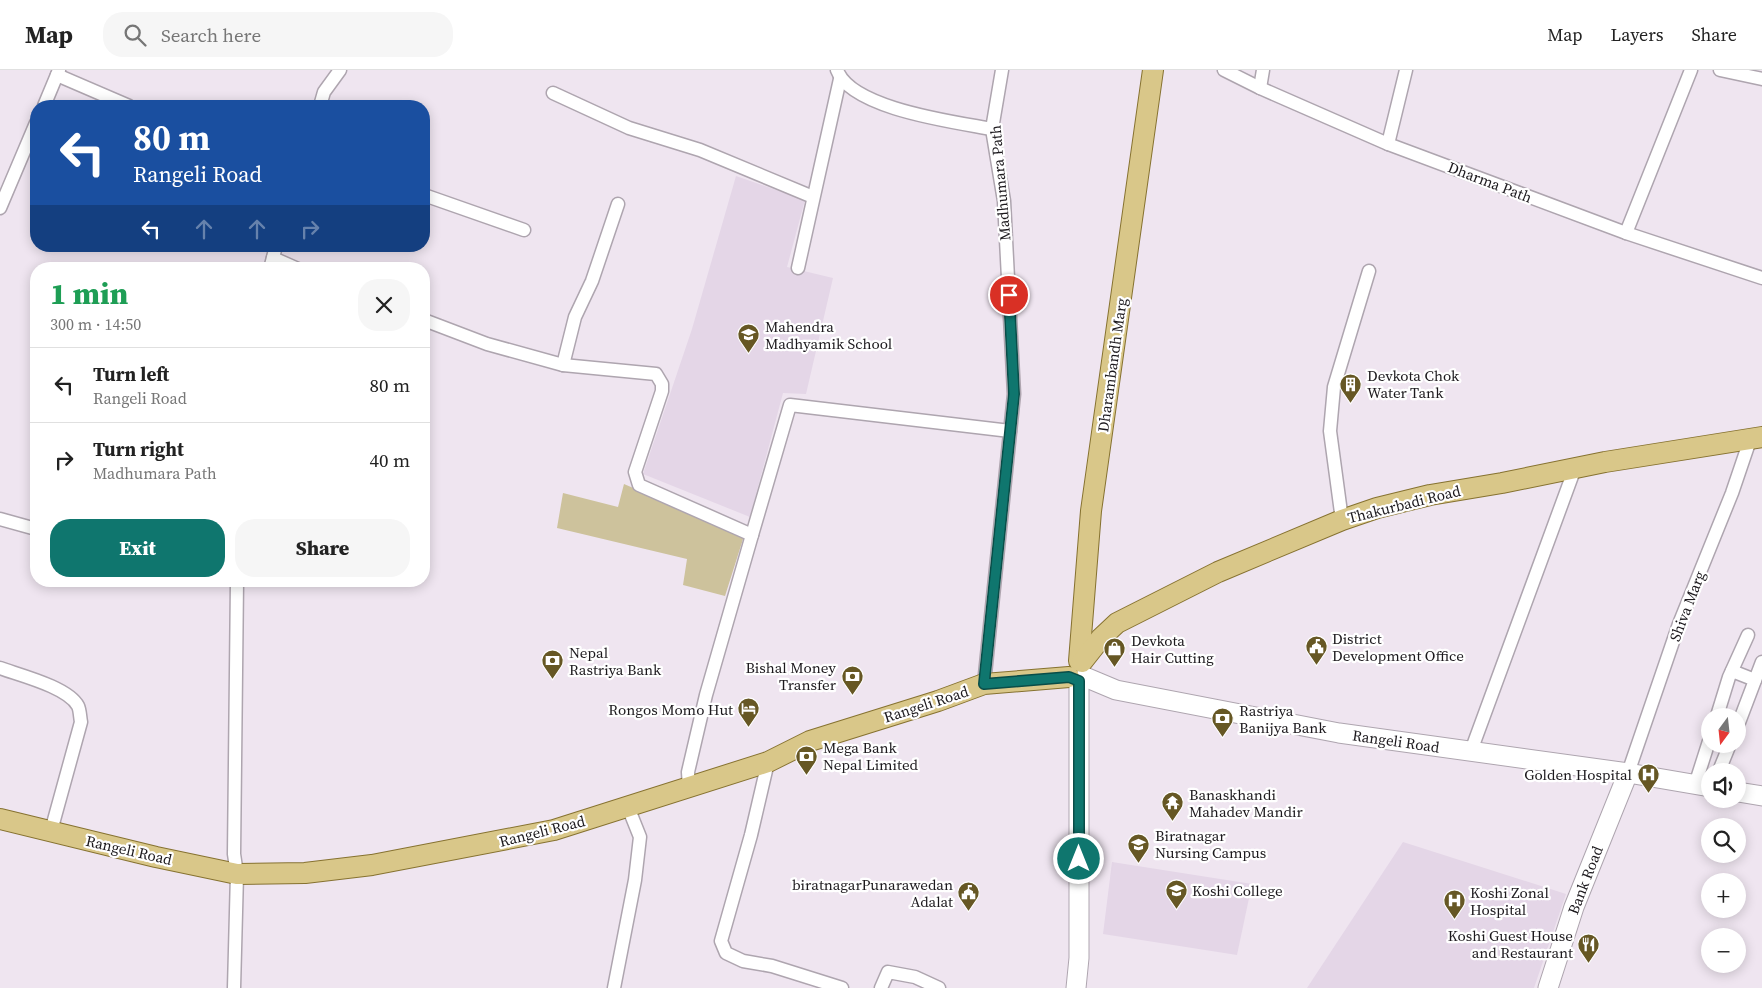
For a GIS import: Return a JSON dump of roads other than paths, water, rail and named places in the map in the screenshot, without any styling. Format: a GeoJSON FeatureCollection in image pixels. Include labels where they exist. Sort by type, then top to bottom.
{"type":"FeatureCollection","features":[{"type":"Feature","properties":{"kind":"main road","name":"Dharambandh Marg"},"geometry":{"type":"LineString","coordinates":[[1079,672],[1091,511],[1153,70]]}},
{"type":"Feature","properties":{"kind":"main road","name":"Thakurbadi Road"},"geometry":{"type":"LineString","coordinates":[[1079,672],[1100,638],[1117,623],[1218,572],[1342,520],[1430,495],[1575,468],[1756,439]]}},
{"type":"Feature","properties":{"kind":"main road","name":"Rangeli Road"},"geometry":{"type":"LineString","coordinates":[[0,819],[237,874],[305,873],[372,865],[546,832],[768,762],[810,741],[984,684],[1079,672],[1116,690],[1339,733],[1628,773],[1701,786]]}},
{"type":"Feature","properties":{"kind":"main road"},"geometry":{"type":"LineString","coordinates":[[1076,988],[1079,958],[1079,672]]}},
{"type":"Feature","properties":{"kind":"main road","name":"Bank Road"},"geometry":{"type":"LineString","coordinates":[[1548,988],[1574,907],[1628,773]]}},
{"type":"Feature","properties":{"kind":"main road"},"geometry":{"type":"LineString","coordinates":[[1746,793],[1762,796]]}},
{"type":"Feature","properties":{"kind":"street"},"geometry":{"type":"LineString","coordinates":[[322,100],[324,92],[340,70]]}},
{"type":"Feature","properties":{"kind":"street","name":"Madhumara Path"},"geometry":{"type":"LineString","coordinates":[[984,684],[1014,394],[1004,201],[992,129],[1002,70]]}},
{"type":"Feature","properties":{"kind":"street","name":"Dharma Path"},"geometry":{"type":"LineString","coordinates":[[1224,70],[1260,88],[1388,144],[1626,233],[1762,278]]}},
{"type":"Feature","properties":{"kind":"street"},"geometry":{"type":"LineString","coordinates":[[1260,88],[1263,70]]}},
{"type":"Feature","properties":{"kind":"street"},"geometry":{"type":"LineString","coordinates":[[1388,144],[1406,70]]}},
{"type":"Feature","properties":{"kind":"street"},"geometry":{"type":"LineString","coordinates":[[1626,233],[1691,70]]}},
{"type":"Feature","properties":{"kind":"street"},"geometry":{"type":"LineString","coordinates":[[1720,70],[1762,79]]}},
{"type":"Feature","properties":{"kind":"street"},"geometry":{"type":"LineString","coordinates":[[47,100],[58,73],[116,100]]}},
{"type":"Feature","properties":{"kind":"street"},"geometry":{"type":"LineString","coordinates":[[798,268],[839,75],[866,99],[921,115],[992,129]]}},
{"type":"Feature","properties":{"kind":"street"},"geometry":{"type":"LineString","coordinates":[[553,93],[629,128],[700,150],[813,196]]}},
{"type":"Feature","properties":{"kind":"street"},"geometry":{"type":"LineString","coordinates":[[0,208],[30,137]]}},
{"type":"Feature","properties":{"kind":"street"},"geometry":{"type":"LineString","coordinates":[[430,197],[524,230]]}},
{"type":"Feature","properties":{"kind":"street"},"geometry":{"type":"LineString","coordinates":[[563,365],[575,317],[592,281],[618,204]]}},
{"type":"Feature","properties":{"kind":"street"},"geometry":{"type":"LineString","coordinates":[[1342,520],[1330,430],[1334,388],[1369,270]]}},
{"type":"Feature","properties":{"kind":"street"},"geometry":{"type":"LineString","coordinates":[[430,322],[487,344],[563,365],[647,373],[659,377],[662,391],[635,472],[635,478],[639,485],[752,535]]}},
{"type":"Feature","properties":{"kind":"street"},"geometry":{"type":"LineString","coordinates":[[689,788],[688,772],[706,695],[790,405],[1010,431]]}},
{"type":"Feature","properties":{"kind":"street","name":"Shiva Marg"},"geometry":{"type":"LineString","coordinates":[[1628,773],[1679,624],[1756,439]]}},
{"type":"Feature","properties":{"kind":"street"},"geometry":{"type":"LineString","coordinates":[[1471,751],[1575,468]]}},
{"type":"Feature","properties":{"kind":"street"},"geometry":{"type":"LineString","coordinates":[[0,519],[30,527]]}},
{"type":"Feature","properties":{"kind":"street"},"geometry":{"type":"LineString","coordinates":[[234,587],[234,854],[237,874],[234,988]]}},
{"type":"Feature","properties":{"kind":"street"},"geometry":{"type":"LineString","coordinates":[[1720,708],[1732,672],[1748,635]]}},
{"type":"Feature","properties":{"kind":"street"},"geometry":{"type":"LineString","coordinates":[[1744,708],[1762,662]]}},
{"type":"Feature","properties":{"kind":"street"},"geometry":{"type":"LineString","coordinates":[[0,668],[50,686],[65,694],[78,706],[81,722],[51,831]]}},
{"type":"Feature","properties":{"kind":"street"},"geometry":{"type":"LineString","coordinates":[[1732,672],[1755,680]]}},
{"type":"Feature","properties":{"kind":"street"},"geometry":{"type":"LineString","coordinates":[[768,762],[751,835],[721,941],[726,953],[743,960],[772,966],[842,988]]}},
{"type":"Feature","properties":{"kind":"street"},"geometry":{"type":"LineString","coordinates":[[614,988],[635,880],[640,837],[628,807]]}},
{"type":"Feature","properties":{"kind":"street"},"geometry":{"type":"LineString","coordinates":[[881,988],[888,972],[915,977],[939,988]]}},
{"type":"Feature","properties":{"kind":"place","name":"Mahendra Madhyamik School"},"geometry":{"type":"Point","coordinates":[749,354]}},
{"type":"Feature","properties":{"kind":"place","name":"Devkota Chok Water Tank"},"geometry":{"type":"Point","coordinates":[1351,403]}},
{"type":"Feature","properties":{"kind":"place","name":"District Development Office"},"geometry":{"type":"Point","coordinates":[1316,666]}},
{"type":"Feature","properties":{"kind":"place","name":"Devkota Hair Cutting"},"geometry":{"type":"Point","coordinates":[1115,668]}},
{"type":"Feature","properties":{"kind":"place","name":"Nepal Rastriya Bank"},"geometry":{"type":"Point","coordinates":[553,680]}},
{"type":"Feature","properties":{"kind":"place","name":"Bishal Money Transfer"},"geometry":{"type":"Point","coordinates":[852,695]}},
{"type":"Feature","properties":{"kind":"place","name":"Rongos Momo Hut"},"geometry":{"type":"Point","coordinates":[749,728]}},
{"type":"Feature","properties":{"kind":"place","name":"Rastriya Banijya Bank"},"geometry":{"type":"Point","coordinates":[1223,738]}},
{"type":"Feature","properties":{"kind":"place","name":"Mega Bank Nepal Limited"},"geometry":{"type":"Point","coordinates":[807,775]}},
{"type":"Feature","properties":{"kind":"place","name":"Golden Hospital"},"geometry":{"type":"Point","coordinates":[1648,793]}},
{"type":"Feature","properties":{"kind":"place","name":"Banaskhandi Mahadev Mandir"},"geometry":{"type":"Point","coordinates":[1173,822]}},
{"type":"Feature","properties":{"kind":"place","name":"Biratnagar Nursing Campus"},"geometry":{"type":"Point","coordinates":[1139,863]}},
{"type":"Feature","properties":{"kind":"place","name":"Koshi College"},"geometry":{"type":"Point","coordinates":[1176,909]}},
{"type":"Feature","properties":{"kind":"place","name":"biratnagarPunarawedan Adalat"},"geometry":{"type":"Point","coordinates":[969,912]}},
{"type":"Feature","properties":{"kind":"place","name":"Koshi Zonal Hospital"},"geometry":{"type":"Point","coordinates":[1454,920]}},
{"type":"Feature","properties":{"kind":"place","name":"Koshi Guest House and Restaurant"},"geometry":{"type":"Point","coordinates":[1589,963]}}]}
